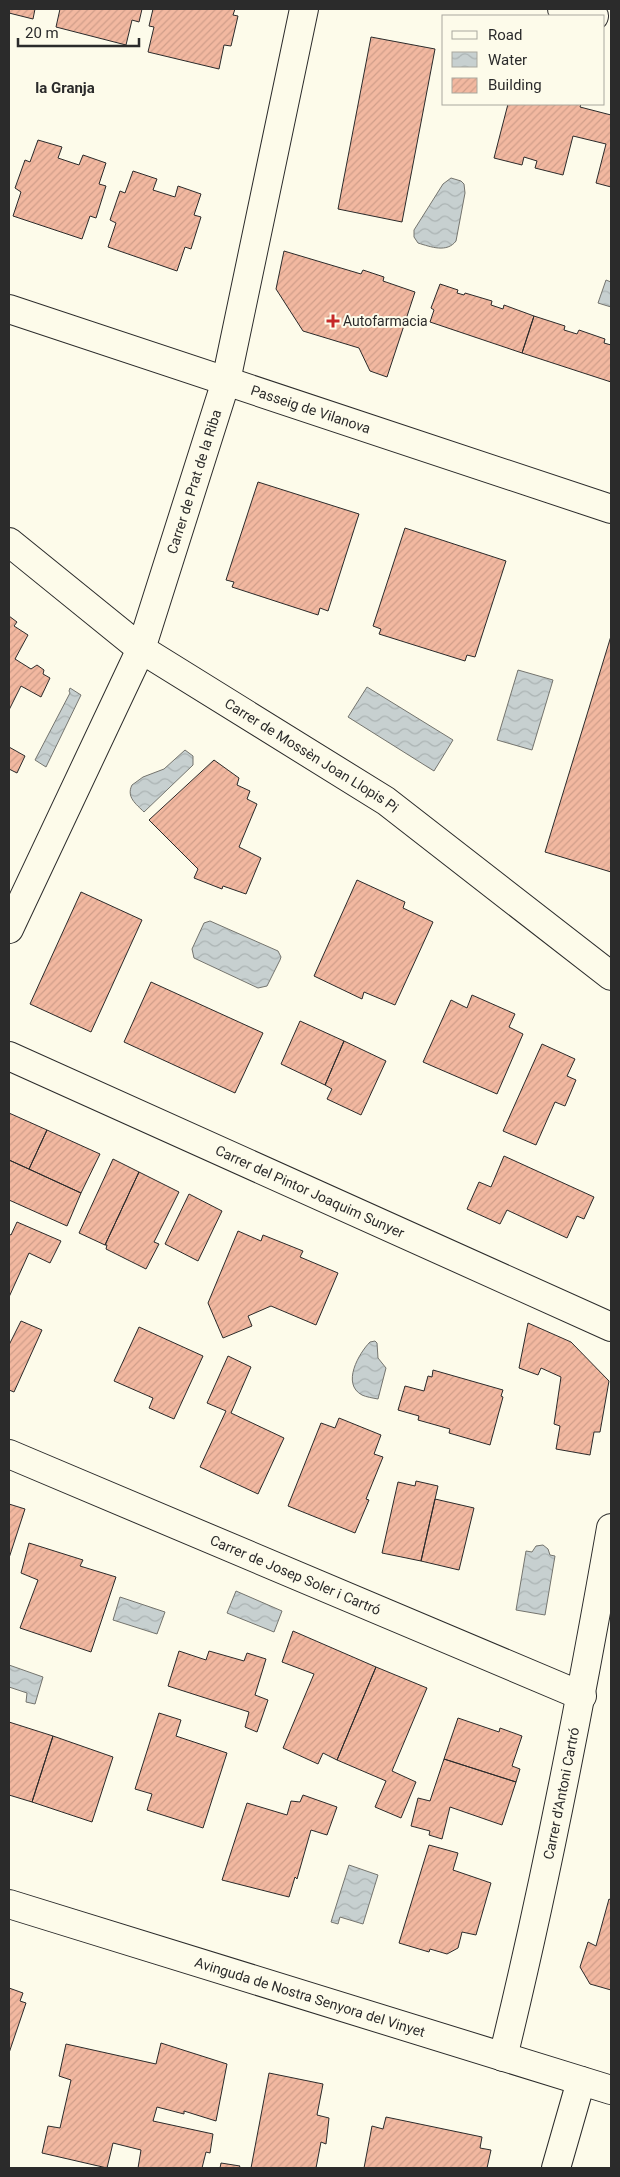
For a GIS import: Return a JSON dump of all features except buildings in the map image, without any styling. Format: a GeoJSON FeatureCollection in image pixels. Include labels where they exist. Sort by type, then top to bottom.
{"type":"FeatureCollection","features":[{"type":"Feature","properties":{"kind":"street","name":"Carrer de Prat de la Riba"},"geometry":{"type":"LineString","coordinates":[[9,930],[141,649],[226,381],[304,9]]}},
{"type":"Feature","properties":{"kind":"street"},"geometry":{"type":"LineString","coordinates":[[562,9],[589,15]]}},
{"type":"Feature","properties":{"kind":"street","name":"Passeig de Vilanova"},"geometry":{"type":"LineString","coordinates":[[9,309],[611,509]]}},
{"type":"Feature","properties":{"kind":"street","name":"Carrer de Mossèn Joan Llopis Pi"},"geometry":{"type":"LineString","coordinates":[[9,542],[141,649],[386,800],[611,976]]}},
{"type":"Feature","properties":{"kind":"street","name":"Carrer del Pintor Joaquim Sunyer"},"geometry":{"type":"LineString","coordinates":[[9,1056],[611,1327]]}},
{"type":"Feature","properties":{"kind":"street","name":"Carrer de Josep Soler i Cartró"},"geometry":{"type":"LineString","coordinates":[[9,1454],[582,1696]]}},
{"type":"Feature","properties":{"kind":"street","name":"Carrer d'Antoni Cartró"},"geometry":{"type":"LineString","coordinates":[[503,2057],[524,1975],[582,1696],[611,1528]]}},
{"type":"Feature","properties":{"kind":"street","name":"Avinguda de Nostra Senyora del Vinyet"},"geometry":{"type":"LineString","coordinates":[[9,1904],[611,2090]]}},
{"type":"Feature","properties":{"kind":"street"},"geometry":{"type":"LineString","coordinates":[[556,2168],[581,2081]]}},
{"type":"Feature","properties":{"kind":"water"},"geometry":{"type":"Polygon","coordinates":[[[451,178],[464,184],[465,193],[456,241],[452,245],[443,248],[418,243],[414,237],[414,230],[443,184],[451,178]]]}},
{"type":"Feature","properties":{"kind":"water"},"geometry":{"type":"Polygon","coordinates":[[[606,280],[611,282],[611,307],[598,303],[606,280]]]}},
{"type":"Feature","properties":{"kind":"water"},"geometry":{"type":"Polygon","coordinates":[[[518,670],[553,680],[532,750],[497,740],[518,670]]]}},
{"type":"Feature","properties":{"kind":"water"},"geometry":{"type":"Polygon","coordinates":[[[367,687],[453,740],[434,771],[348,717],[367,687]]]}},
{"type":"Feature","properties":{"kind":"water"},"geometry":{"type":"Polygon","coordinates":[[[70,688],[81,695],[46,767],[35,760],[70,693],[70,688]]]}},
{"type":"Feature","properties":{"kind":"water"},"geometry":{"type":"Polygon","coordinates":[[[185,750],[193,756],[193,765],[144,812],[131,797],[130,789],[132,785],[143,777],[164,769],[185,750]]]}},
{"type":"Feature","properties":{"kind":"water"},"geometry":{"type":"Polygon","coordinates":[[[210,921],[278,951],[281,957],[267,986],[258,988],[194,958],[192,949],[204,923],[210,921]]]}},
{"type":"Feature","properties":{"kind":"water"},"geometry":{"type":"Polygon","coordinates":[[[375,1341],[377,1343],[378,1358],[386,1368],[378,1399],[364,1396],[356,1390],[352,1376],[361,1353],[370,1342],[375,1341]]]}},
{"type":"Feature","properties":{"kind":"water"},"geometry":{"type":"Polygon","coordinates":[[[543,1545],[548,1549],[550,1555],[555,1556],[545,1615],[516,1610],[526,1551],[532,1552],[536,1546],[543,1545]]]}},
{"type":"Feature","properties":{"kind":"water"},"geometry":{"type":"Polygon","coordinates":[[[236,1591],[282,1611],[274,1632],[227,1613],[236,1591]]]}},
{"type":"Feature","properties":{"kind":"water"},"geometry":{"type":"Polygon","coordinates":[[[120,1597],[165,1612],[157,1634],[113,1620],[120,1597]]]}},
{"type":"Feature","properties":{"kind":"water"},"geometry":{"type":"Polygon","coordinates":[[[9,1665],[43,1677],[35,1704],[26,1702],[27,1693],[9,1687],[9,1665]]]}},
{"type":"Feature","properties":{"kind":"water"},"geometry":{"type":"Polygon","coordinates":[[[349,1865],[378,1875],[363,1924],[340,1917],[338,1924],[331,1922],[349,1865]]]}},
{"type":"Feature","properties":{"kind":"place","name":"Autofarmacia"},"geometry":{"type":"Point","coordinates":[333,321]}},
{"type":"Feature","properties":{"kind":"district","name":"la Granja"},"geometry":{"type":"Point","coordinates":[65,88]}}]}
